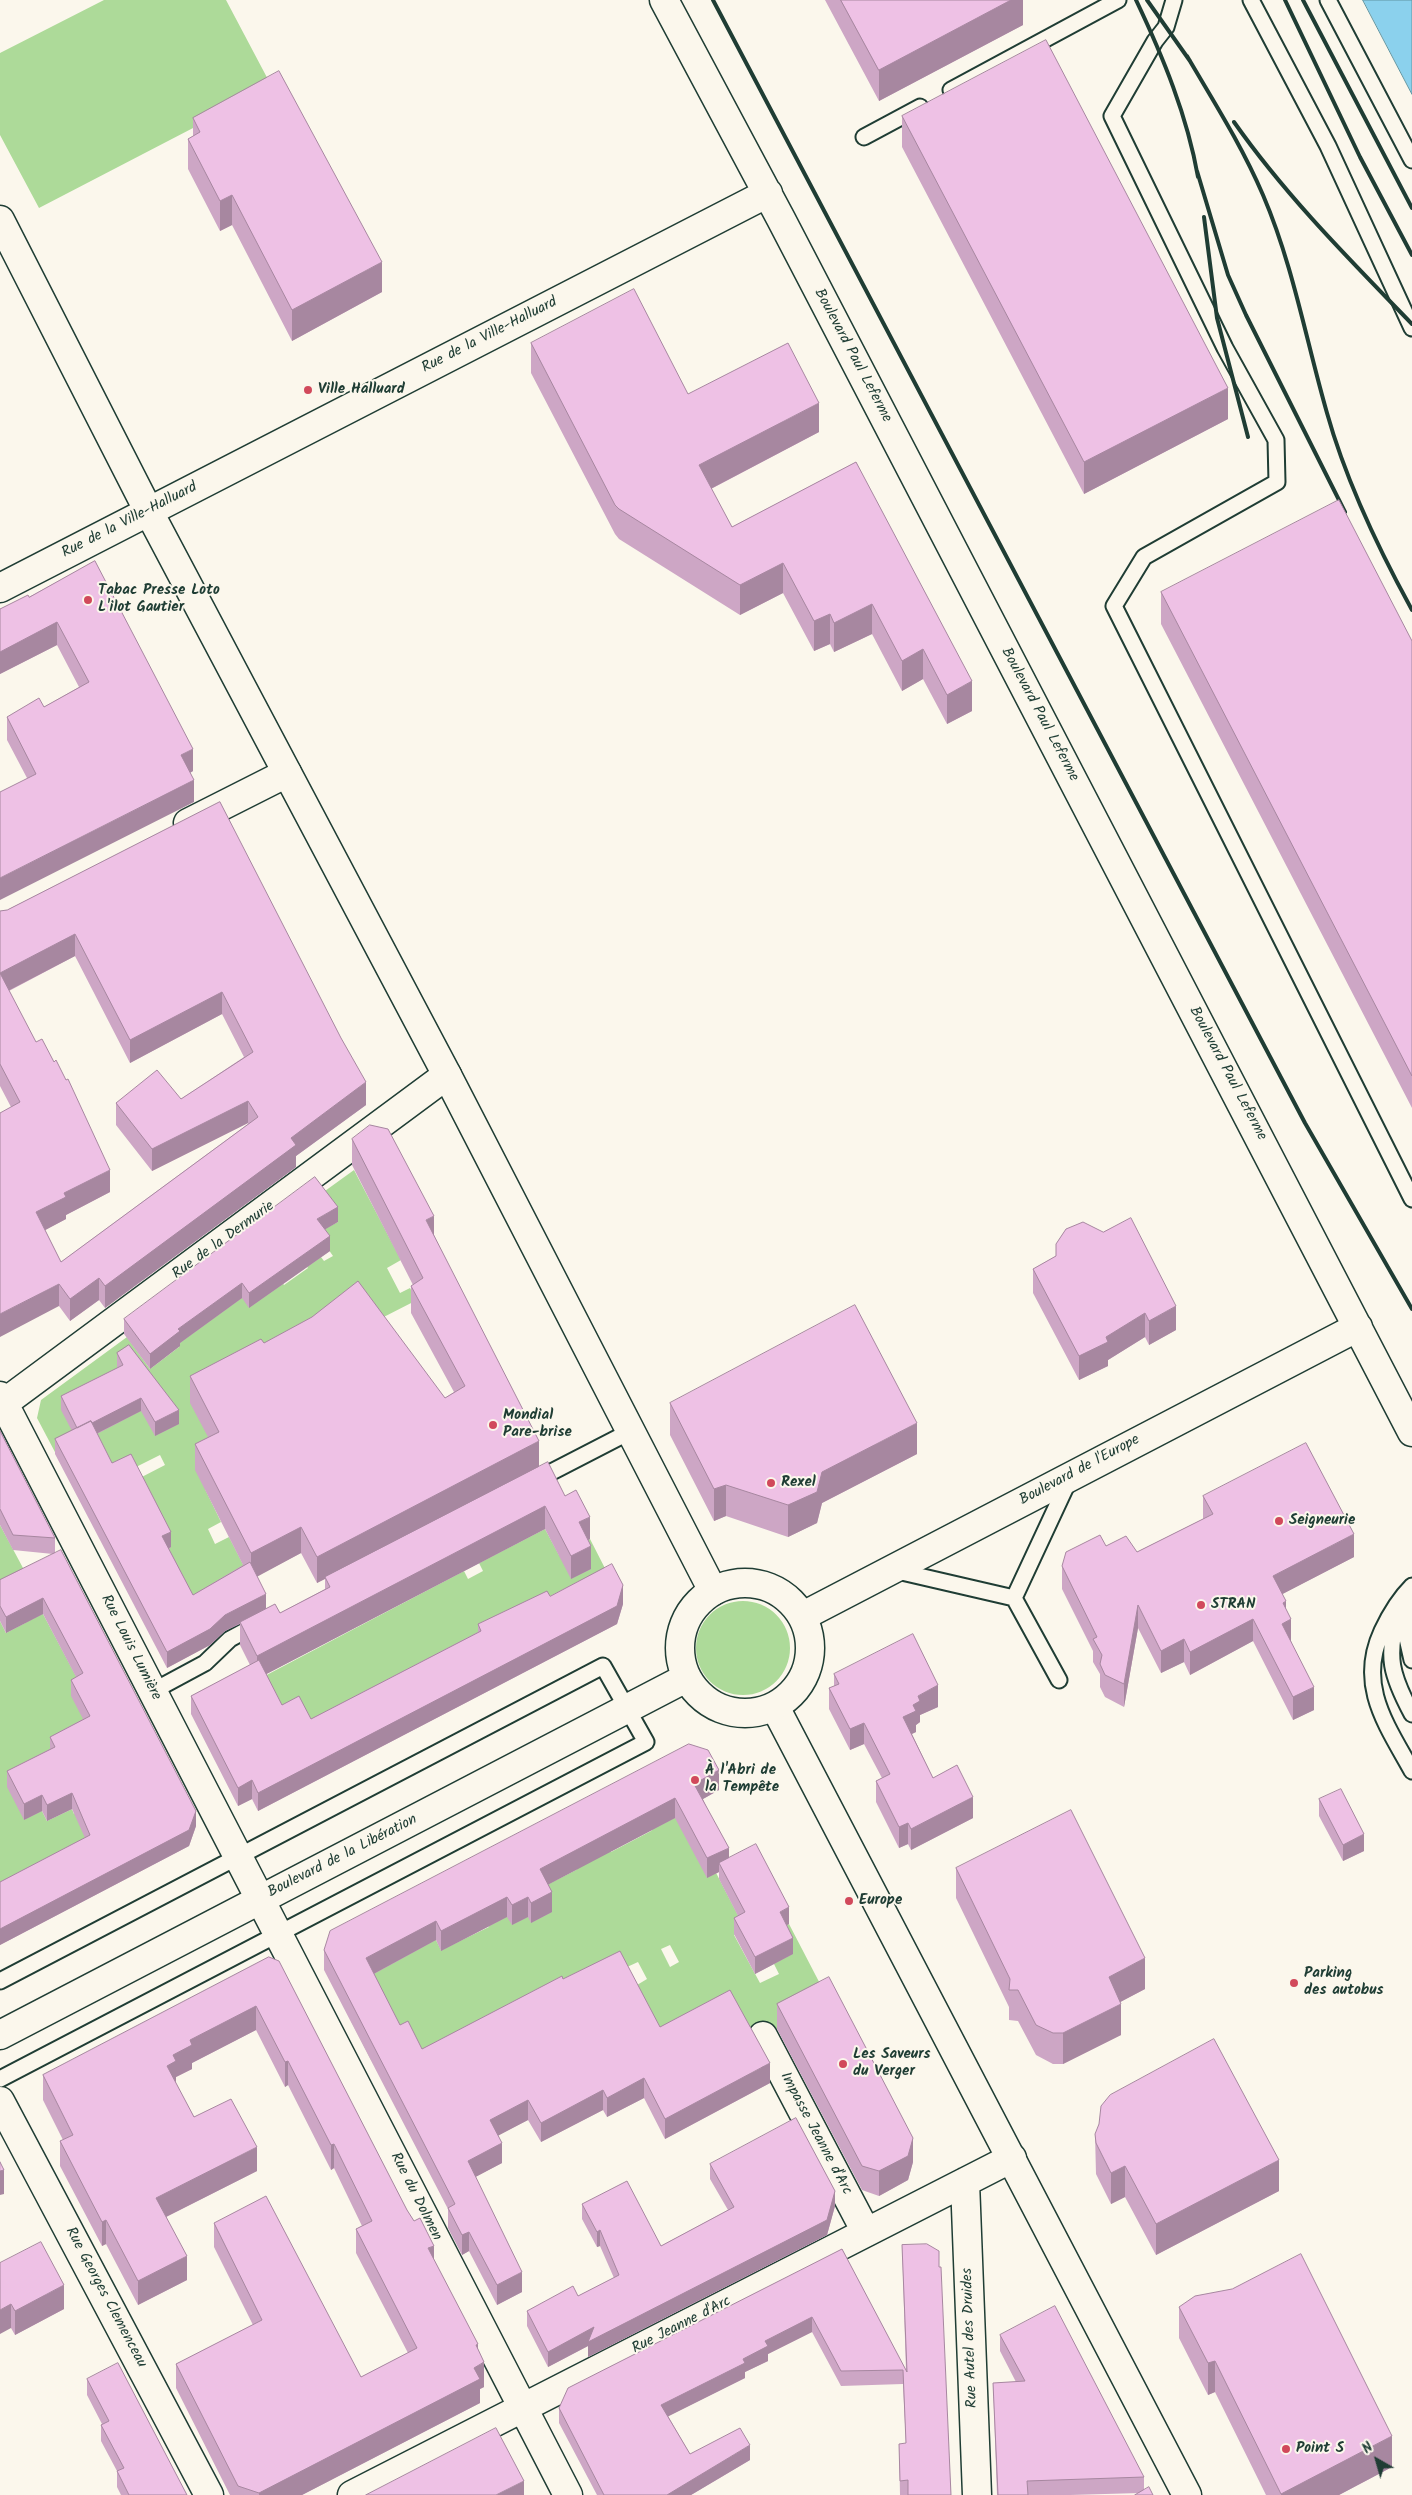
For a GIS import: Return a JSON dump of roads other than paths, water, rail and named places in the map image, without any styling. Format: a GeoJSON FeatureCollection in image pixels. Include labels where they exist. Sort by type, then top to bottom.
{"type":"FeatureCollection","features":[{"type":"Feature","properties":{"kind":"street","name":"Boulevard Paul Leferme"},"geometry":{"type":"LineString","coordinates":[[664,0],[768,193],[1412,1432]]}},
{"type":"Feature","properties":{"kind":"street","name":"Rue de la Ville-Halluard"},"geometry":{"type":"LineString","coordinates":[[0,588],[768,193]]}},
{"type":"Feature","properties":{"kind":"street"},"geometry":{"type":"LineString","coordinates":[[0,220],[149,512],[447,1075],[714,1591]]}},
{"type":"Feature","properties":{"kind":"street"},"geometry":{"type":"LineString","coordinates":[[167,833],[287,773]]}},
{"type":"Feature","properties":{"kind":"street","name":"Rue de la Dermurie"},"geometry":{"type":"LineString","coordinates":[[1,1402],[447,1075]]}},
{"type":"Feature","properties":{"kind":"street","name":"Boulevard de l'Europe"},"geometry":{"type":"LineString","coordinates":[[802,1616],[1358,1327]]}},
{"type":"Feature","properties":{"kind":"street","name":"Rue Louis Lumière"},"geometry":{"type":"LineString","coordinates":[[1,1402],[153,1691],[260,1900]]}},
{"type":"Feature","properties":{"kind":"street"},"geometry":{"type":"LineString","coordinates":[[753,1583],[773,1589],[790,1600],[802,1616],[809,1632],[811,1650],[808,1667],[800,1684],[789,1697],[775,1707],[755,1713],[734,1713],[715,1706],[698,1695],[686,1678],[680,1652],[680,1639],[686,1620],[697,1603],[714,1591],[733,1584],[753,1583]]}},
{"type":"Feature","properties":{"kind":"street","name":"Boulevard de la Libération"},"geometry":{"type":"LineString","coordinates":[[0,2035],[686,1678]]}},
{"type":"Feature","properties":{"kind":"street"},"geometry":{"type":"LineString","coordinates":[[775,1707],[1187,2495]]}},
{"type":"Feature","properties":{"kind":"street","name":"Rue du Dolmen"},"geometry":{"type":"LineString","coordinates":[[260,1900],[568,2495]]}},
{"type":"Feature","properties":{"kind":"street","name":"Impasse Jeanne d'Arc"},"geometry":{"type":"LineString","coordinates":[[763,2036],[866,2232]]}},
{"type":"Feature","properties":{"kind":"street","name":"Rue Georges Clemenceau"},"geometry":{"type":"LineString","coordinates":[[0,2102],[209,2495]]}},
{"type":"Feature","properties":{"kind":"street","name":"Rue Jeanne d'Arc"},"geometry":{"type":"LineString","coordinates":[[352,2495],[1012,2158]]}},
{"type":"Feature","properties":{"kind":"street","name":"Rue Autel des Druides"},"geometry":{"type":"LineString","coordinates":[[965,2182],[977,2495]]}},
{"type":"Feature","properties":{"kind":"lane"},"geometry":{"type":"LineString","coordinates":[[864,137],[1118,0]]}},
{"type":"Feature","properties":{"kind":"lane"},"geometry":{"type":"LineString","coordinates":[[1174,0],[1166,27],[1155,41],[1112,116],[1225,348],[1276,440],[1277,482],[1144,557],[1114,606],[1412,1198]]}},
{"type":"Feature","properties":{"kind":"lane"},"geometry":{"type":"LineString","coordinates":[[1251,0],[1328,146],[1412,328]]}},
{"type":"Feature","properties":{"kind":"lane"},"geometry":{"type":"LineString","coordinates":[[1328,0],[1412,160]]}},
{"type":"Feature","properties":{"kind":"lane"},"geometry":{"type":"LineString","coordinates":[[525,1486],[631,1431]]}},
{"type":"Feature","properties":{"kind":"lane"},"geometry":{"type":"LineString","coordinates":[[1014,1598],[1071,1476]]}},
{"type":"Feature","properties":{"kind":"lane"},"geometry":{"type":"LineString","coordinates":[[891,1570],[1014,1598],[1059,1680]]}},
{"type":"Feature","properties":{"kind":"lane"},"geometry":{"type":"LineString","coordinates":[[1412,1588],[1407,1638],[1412,1660]]}},
{"type":"Feature","properties":{"kind":"lane"},"geometry":{"type":"LineString","coordinates":[[1412,1588],[1399,1609],[1393,1629],[1390,1659],[1398,1688],[1412,1714]]}},
{"type":"Feature","properties":{"kind":"lane"},"geometry":{"type":"LineString","coordinates":[[1412,1588],[1396,1604],[1386,1622],[1377,1642],[1371,1671],[1374,1692],[1385,1723],[1412,1771]]}},
{"type":"Feature","properties":{"kind":"lane"},"geometry":{"type":"LineString","coordinates":[[153,1691],[206,1663],[230,1639],[273,1616]]}},
{"type":"Feature","properties":{"kind":"lane"},"geometry":{"type":"LineString","coordinates":[[0,1981],[604,1666],[646,1742],[0,2079]]}},
{"type":"Feature","properties":{"kind":"water"},"geometry":{"type":"Polygon","coordinates":[[[1363,0],[1412,0],[1412,94],[1363,0]]]}},
{"type":"Feature","properties":{"kind":"railway"},"geometry":{"type":"LineString","coordinates":[[713,0],[1305,1123],[1412,1309]]}},
{"type":"Feature","properties":{"kind":"railway"},"geometry":{"type":"LineString","coordinates":[[1136,0],[1156,43],[1181,109],[1198,177]]}},
{"type":"Feature","properties":{"kind":"railway"},"geometry":{"type":"LineString","coordinates":[[1147,0],[1190,61]]}},
{"type":"Feature","properties":{"kind":"railway"},"geometry":{"type":"LineString","coordinates":[[1285,0],[1360,157],[1412,255]]}},
{"type":"Feature","properties":{"kind":"railway"},"geometry":{"type":"LineString","coordinates":[[1303,0],[1412,208]]}},
{"type":"Feature","properties":{"kind":"railway"},"geometry":{"type":"LineString","coordinates":[[1187,56],[1237,142],[1274,221],[1291,275],[1327,413],[1344,464],[1375,538],[1412,610]]}},
{"type":"Feature","properties":{"kind":"railway"},"geometry":{"type":"LineString","coordinates":[[1234,122],[1275,176],[1297,201],[1412,324]]}},
{"type":"Feature","properties":{"kind":"railway"},"geometry":{"type":"LineString","coordinates":[[1197,171],[1228,275],[1246,315],[1345,512]]}},
{"type":"Feature","properties":{"kind":"railway"},"geometry":{"type":"LineString","coordinates":[[1204,217],[1217,318],[1248,437]]}},
{"type":"Feature","properties":{"kind":"place","name":"Ville Halluard"},"geometry":{"type":"Point","coordinates":[308,390]}},
{"type":"Feature","properties":{"kind":"place","name":"Tabac Presse Loto L'ilot Gautier"},"geometry":{"type":"Point","coordinates":[88,600]}},
{"type":"Feature","properties":{"kind":"place","name":"Mondial Pare-brise"},"geometry":{"type":"Point","coordinates":[493,1425]}},
{"type":"Feature","properties":{"kind":"place","name":"Rexel"},"geometry":{"type":"Point","coordinates":[771,1483]}},
{"type":"Feature","properties":{"kind":"place","name":"Seigneurie"},"geometry":{"type":"Point","coordinates":[1279,1521]}},
{"type":"Feature","properties":{"kind":"place","name":"STRAN"},"geometry":{"type":"Point","coordinates":[1201,1605]}},
{"type":"Feature","properties":{"kind":"place","name":"À l'Abri de la Tempête"},"geometry":{"type":"Point","coordinates":[695,1780]}},
{"type":"Feature","properties":{"kind":"place","name":"Europe"},"geometry":{"type":"Point","coordinates":[849,1901]}},
{"type":"Feature","properties":{"kind":"place","name":"Parking des autobus"},"geometry":{"type":"Point","coordinates":[1294,1983]}},
{"type":"Feature","properties":{"kind":"place","name":"Les Saveurs du Verger"},"geometry":{"type":"Point","coordinates":[843,2064]}},
{"type":"Feature","properties":{"kind":"place","name":"Point S"},"geometry":{"type":"Point","coordinates":[1286,2449]}}]}
